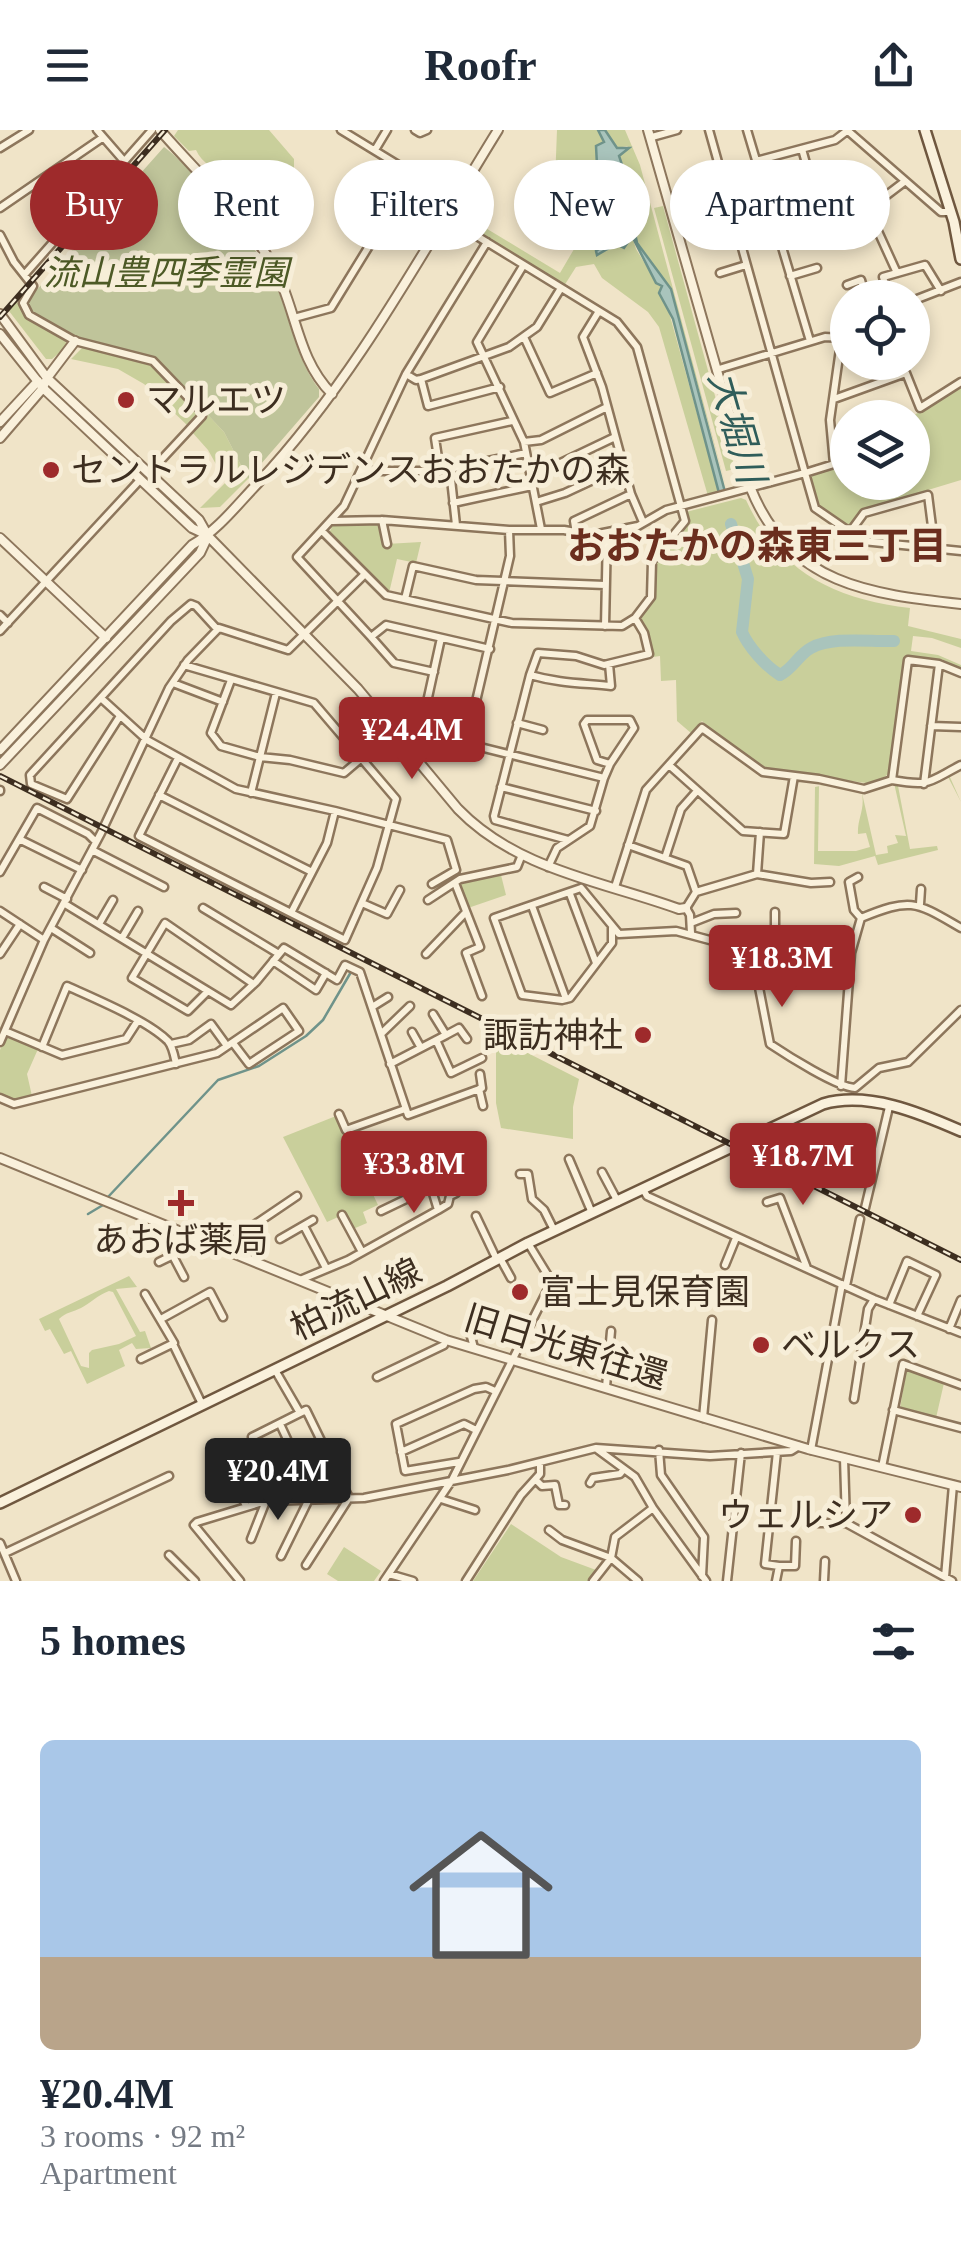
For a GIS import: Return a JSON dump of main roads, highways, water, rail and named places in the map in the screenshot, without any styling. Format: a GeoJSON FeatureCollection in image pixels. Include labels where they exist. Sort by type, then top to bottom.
{"type":"FeatureCollection","features":[{"type":"Feature","properties":{"kind":"main road"},"geometry":{"type":"LineString","coordinates":[[925,130],[958,232],[961,259]]}},
{"type":"Feature","properties":{"kind":"main road","name":"柏流山線"},"geometry":{"type":"LineString","coordinates":[[0,1503],[446,1286],[528,1242],[644,1191],[810,1109],[854,1094],[961,1131]]}},
{"type":"Feature","properties":{"kind":"water"},"geometry":{"type":"Polygon","coordinates":[[[598,130],[605,130],[617,148],[629,148],[619,156],[620,160],[597,160],[596,146],[604,142],[598,130]]]}},
{"type":"Feature","properties":{"kind":"water"},"geometry":{"type":"Polygon","coordinates":[[[639,250],[671,289],[725,492],[719,493],[673,319],[659,293],[662,286],[656,283],[639,250]]]}},
{"type":"Feature","properties":{"kind":"waterway","name":"大堀川"},"geometry":{"type":"LineString","coordinates":[[731,524],[748,579],[742,632],[774,671],[780,675],[806,651],[820,644],[894,641]]}},
{"type":"Feature","properties":{"kind":"waterway"},"geometry":{"type":"LineString","coordinates":[[108,1197],[218,1080],[259,1066],[306,1036],[323,1020],[351,972]]}},
{"type":"Feature","properties":{"kind":"waterway"},"geometry":{"type":"LineString","coordinates":[[88,1214],[103,1205]]}},
{"type":"Feature","properties":{"kind":"railway"},"geometry":{"type":"LineString","coordinates":[[0,317],[165,130]]}},
{"type":"Feature","properties":{"kind":"railway"},"geometry":{"type":"LineString","coordinates":[[0,776],[961,1260]]}},
{"type":"Feature","properties":{"kind":"place","name":"マルエツ"},"geometry":{"type":"Point","coordinates":[126,400]}},
{"type":"Feature","properties":{"kind":"place","name":"セントラルレジデンスおおたかの森"},"geometry":{"type":"Point","coordinates":[51,470]}},
{"type":"Feature","properties":{"kind":"place","name":"諏訪神社"},"geometry":{"type":"Point","coordinates":[643,1035]}},
{"type":"Feature","properties":{"kind":"place","name":"あおば薬局"},"geometry":{"type":"Point","coordinates":[181,1203]}},
{"type":"Feature","properties":{"kind":"place","name":"富士見保育園"},"geometry":{"type":"Point","coordinates":[520,1292]}},
{"type":"Feature","properties":{"kind":"place","name":"ベルクス"},"geometry":{"type":"Point","coordinates":[761,1345]}},
{"type":"Feature","properties":{"kind":"place","name":"ウェルシア"},"geometry":{"type":"Point","coordinates":[913,1515]}},
{"type":"Feature","properties":{"kind":"district","name":"おおたかの森東三丁目"},"geometry":{"type":"Point","coordinates":[757,546]}},
{"type":"Feature","properties":{"kind":"park label","name":"流山豊四季霊園"},"geometry":{"type":"Point","coordinates":[166,273]}}]}
